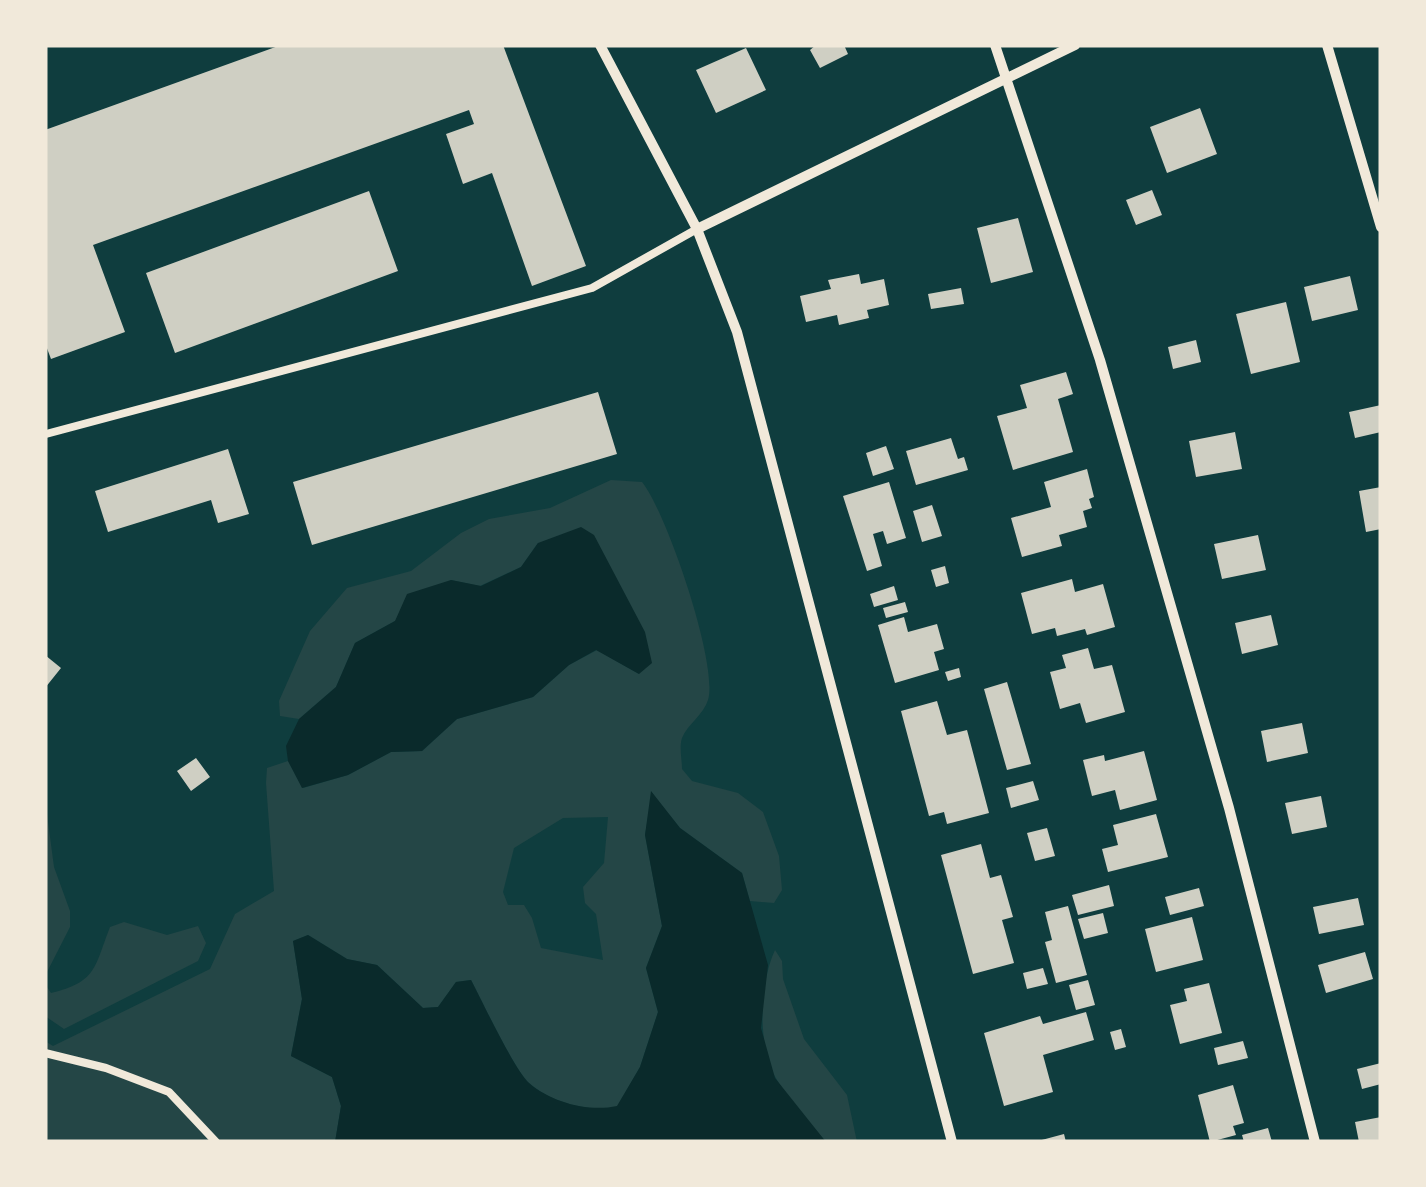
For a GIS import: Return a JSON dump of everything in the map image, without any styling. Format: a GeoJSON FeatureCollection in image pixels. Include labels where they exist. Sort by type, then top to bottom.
{"type":"FeatureCollection","features":[{"type":"Feature","properties":{"kind":"street"},"geometry":{"type":"LineString","coordinates":[[600,45],[697,229],[736,332],[952,1142]]}},
{"type":"Feature","properties":{"kind":"street"},"geometry":{"type":"LineString","coordinates":[[996,45],[1105,379],[1228,808],[1316,1142]]}},
{"type":"Feature","properties":{"kind":"street"},"geometry":{"type":"LineString","coordinates":[[697,229],[1075,45]]}},
{"type":"Feature","properties":{"kind":"street"},"geometry":{"type":"LineString","coordinates":[[1328,45],[1381,227]]}},
{"type":"Feature","properties":{"kind":"lane"},"geometry":{"type":"LineString","coordinates":[[46,434],[592,288],[697,229]]}},
{"type":"Feature","properties":{"kind":"lane"},"geometry":{"type":"LineString","coordinates":[[45,1052],[106,1068],[168,1092],[216,1142]]}},
{"type":"Feature","properties":{"kind":"shaded area"},"geometry":{"type":"Polygon","coordinates":[[[611,480],[642,482],[676,554],[706,655],[708,700],[682,738],[682,769],[692,781],[738,793],[763,812],[779,856],[782,890],[774,903],[750,901],[742,873],[680,828],[652,793],[645,835],[662,926],[646,968],[658,1012],[640,1067],[617,1107],[571,1104],[548,1096],[529,1083],[507,1051],[471,980],[456,982],[438,1007],[423,1008],[377,965],[347,959],[308,935],[293,941],[302,999],[291,1056],[332,1077],[341,1106],[335,1142],[45,1142],[45,1041],[53,1046],[210,969],[235,914],[274,891],[267,768],[288,761],[303,788],[348,775],[391,752],[422,751],[457,719],[533,697],[569,665],[597,650],[639,674],[538,543],[521,567],[480,586],[451,580],[395,621],[355,643],[336,687],[299,719],[280,716],[279,701],[310,631],[347,588],[411,571],[461,533],[489,519],[550,508],[611,480]],[[608,817],[563,818],[514,848],[503,892],[508,905],[524,905],[541,948],[603,960],[596,914],[585,903],[583,887],[604,863],[608,817]]]}},
{"type":"Feature","properties":{"kind":"shaded area"},"geometry":{"type":"Polygon","coordinates":[[[581,527],[594,535],[645,632],[652,663],[639,674],[596,650],[569,665],[533,697],[457,719],[422,751],[391,752],[348,775],[302,788],[288,761],[286,746],[299,719],[336,687],[355,643],[395,621],[407,594],[451,580],[481,586],[521,567],[538,543],[581,527]]]}},
{"type":"Feature","properties":{"kind":"shaded area"},"geometry":{"type":"Polygon","coordinates":[[[651,791],[680,828],[742,873],[768,965],[761,1028],[775,1078],[826,1142],[335,1142],[341,1106],[332,1077],[291,1056],[302,999],[293,941],[308,935],[347,959],[377,965],[423,1008],[438,1007],[456,982],[471,980],[507,1051],[529,1083],[571,1104],[617,1106],[640,1067],[658,1012],[646,968],[662,926],[645,835],[651,791]]]}},
{"type":"Feature","properties":{"kind":"shaded area"},"geometry":{"type":"Polygon","coordinates":[[[45,799],[54,867],[70,911],[70,927],[45,976],[45,799]]]}},
{"type":"Feature","properties":{"kind":"shaded area"},"geometry":{"type":"Polygon","coordinates":[[[124,922],[167,935],[198,926],[206,943],[198,961],[64,1029],[45,1016],[45,984],[51,993],[86,978],[110,927],[124,922]]]}},
{"type":"Feature","properties":{"kind":"shaded area"},"geometry":{"type":"Polygon","coordinates":[[[775,950],[782,961],[783,979],[804,1039],[847,1095],[857,1142],[826,1142],[788,1096],[771,1067],[762,1016],[766,980],[775,950]]]}},
{"type":"Feature","properties":{"kind":"building"},"geometry":{"type":"Polygon","coordinates":[[[281,45],[503,45],[586,266],[532,286],[492,173],[463,184],[446,134],[474,124],[469,110],[93,245],[125,332],[51,359],[45,343],[45,130],[281,45]]]}},
{"type":"Feature","properties":{"kind":"building"},"geometry":{"type":"Polygon","coordinates":[[[816,45],[844,45],[848,54],[820,68],[810,50],[816,45]]]}},
{"type":"Feature","properties":{"kind":"building"},"geometry":{"type":"Polygon","coordinates":[[[746,48],[766,90],[716,113],[696,70],[746,48]]]}},
{"type":"Feature","properties":{"kind":"building"},"geometry":{"type":"Polygon","coordinates":[[[1200,108],[1217,154],[1167,173],[1150,127],[1200,108]]]}},
{"type":"Feature","properties":{"kind":"building"},"geometry":{"type":"Polygon","coordinates":[[[1152,190],[1162,215],[1136,225],[1126,200],[1152,190]]]}},
{"type":"Feature","properties":{"kind":"building"},"geometry":{"type":"Polygon","coordinates":[[[369,191],[398,271],[175,353],[146,273],[369,191]]]}},
{"type":"Feature","properties":{"kind":"building"},"geometry":{"type":"Polygon","coordinates":[[[1018,218],[1033,272],[991,283],[977,228],[1018,218]]]}},
{"type":"Feature","properties":{"kind":"building"},"geometry":{"type":"Polygon","coordinates":[[[859,274],[861,284],[884,279],[889,305],[867,310],[869,318],[839,325],[837,315],[806,322],[800,296],[831,289],[828,280],[859,274]]]}},
{"type":"Feature","properties":{"kind":"building"},"geometry":{"type":"Polygon","coordinates":[[[1350,276],[1358,310],[1312,321],[1304,287],[1350,276]]]}},
{"type":"Feature","properties":{"kind":"building"},"geometry":{"type":"Polygon","coordinates":[[[961,288],[964,304],[931,309],[928,294],[961,288]]]}},
{"type":"Feature","properties":{"kind":"building"},"geometry":{"type":"Polygon","coordinates":[[[1286,302],[1300,362],[1251,374],[1236,314],[1286,302]]]}},
{"type":"Feature","properties":{"kind":"building"},"geometry":{"type":"Polygon","coordinates":[[[1196,340],[1201,362],[1173,369],[1168,347],[1196,340]]]}},
{"type":"Feature","properties":{"kind":"building"},"geometry":{"type":"Polygon","coordinates":[[[1066,372],[1073,394],[1058,399],[1073,452],[1013,470],[997,416],[1027,408],[1020,385],[1066,372]]]}},
{"type":"Feature","properties":{"kind":"building"},"geometry":{"type":"Polygon","coordinates":[[[598,392],[617,454],[312,545],[293,482],[598,392]]]}},
{"type":"Feature","properties":{"kind":"building"},"geometry":{"type":"Polygon","coordinates":[[[1381,405],[1381,432],[1355,438],[1349,412],[1381,405]]]}},
{"type":"Feature","properties":{"kind":"building"},"geometry":{"type":"Polygon","coordinates":[[[1235,432],[1242,469],[1196,477],[1189,441],[1235,432]]]}},
{"type":"Feature","properties":{"kind":"building"},"geometry":{"type":"Polygon","coordinates":[[[951,438],[958,459],[964,457],[968,470],[916,485],[906,451],[951,438]]]}},
{"type":"Feature","properties":{"kind":"building"},"geometry":{"type":"Polygon","coordinates":[[[886,446],[894,469],[873,476],[866,453],[886,446]]]}},
{"type":"Feature","properties":{"kind":"building"},"geometry":{"type":"Polygon","coordinates":[[[228,449],[249,514],[218,523],[211,500],[108,532],[95,491],[228,449]]]}},
{"type":"Feature","properties":{"kind":"building"},"geometry":{"type":"Polygon","coordinates":[[[1087,469],[1094,497],[1089,499],[1092,508],[1083,511],[1087,527],[1059,535],[1062,546],[1022,557],[1011,518],[1051,507],[1044,482],[1087,469]]]}},
{"type":"Feature","properties":{"kind":"building"},"geometry":{"type":"Polygon","coordinates":[[[889,482],[906,538],[887,544],[883,531],[873,534],[882,566],[867,571],[843,496],[889,482]]]}},
{"type":"Feature","properties":{"kind":"building"},"geometry":{"type":"Polygon","coordinates":[[[1381,487],[1381,529],[1366,532],[1359,491],[1381,487]]]}},
{"type":"Feature","properties":{"kind":"building"},"geometry":{"type":"Polygon","coordinates":[[[932,505],[942,536],[922,542],[913,511],[932,505]]]}},
{"type":"Feature","properties":{"kind":"building"},"geometry":{"type":"Polygon","coordinates":[[[1258,535],[1266,570],[1222,579],[1214,544],[1258,535]]]}},
{"type":"Feature","properties":{"kind":"building"},"geometry":{"type":"Polygon","coordinates":[[[945,566],[949,583],[936,587],[931,570],[945,566]]]}},
{"type":"Feature","properties":{"kind":"building"},"geometry":{"type":"Polygon","coordinates":[[[1072,579],[1075,592],[1103,584],[1115,627],[1087,635],[1085,629],[1057,636],[1055,628],[1032,634],[1021,593],[1072,579]]]}},
{"type":"Feature","properties":{"kind":"building"},"geometry":{"type":"Polygon","coordinates":[[[894,586],[898,600],[874,607],[870,594],[894,586]]]}},
{"type":"Feature","properties":{"kind":"building"},"geometry":{"type":"Polygon","coordinates":[[[905,602],[908,612],[886,618],[883,608],[905,602]]]}},
{"type":"Feature","properties":{"kind":"building"},"geometry":{"type":"Polygon","coordinates":[[[1271,615],[1278,645],[1242,654],[1235,623],[1271,615]]]}},
{"type":"Feature","properties":{"kind":"building"},"geometry":{"type":"Polygon","coordinates":[[[904,617],[908,632],[937,624],[944,649],[934,652],[939,670],[895,683],[878,625],[904,617]]]}},
{"type":"Feature","properties":{"kind":"building"},"geometry":{"type":"Polygon","coordinates":[[[1088,648],[1094,669],[1112,665],[1125,712],[1086,723],[1080,703],[1060,709],[1050,672],[1066,668],[1062,655],[1088,648]]]}},
{"type":"Feature","properties":{"kind":"building"},"geometry":{"type":"Polygon","coordinates":[[[45,655],[61,668],[45,688],[45,655]]]}},
{"type":"Feature","properties":{"kind":"building"},"geometry":{"type":"Polygon","coordinates":[[[959,668],[961,677],[948,681],[945,672],[959,668]]]}},
{"type":"Feature","properties":{"kind":"building"},"geometry":{"type":"Polygon","coordinates":[[[1007,682],[1031,764],[1007,770],[984,689],[1007,682]]]}},
{"type":"Feature","properties":{"kind":"building"},"geometry":{"type":"Polygon","coordinates":[[[937,701],[947,735],[967,730],[989,813],[947,824],[944,812],[929,816],[901,711],[937,701]]]}},
{"type":"Feature","properties":{"kind":"building"},"geometry":{"type":"Polygon","coordinates":[[[1302,723],[1308,753],[1267,762],[1261,731],[1302,723]]]}},
{"type":"Feature","properties":{"kind":"building"},"geometry":{"type":"Polygon","coordinates":[[[1144,751],[1157,800],[1120,810],[1115,790],[1092,796],[1083,760],[1104,755],[1105,761],[1144,751]]]}},
{"type":"Feature","properties":{"kind":"building"},"geometry":{"type":"Polygon","coordinates":[[[196,758],[210,777],[191,791],[177,771],[196,758]]]}},
{"type":"Feature","properties":{"kind":"building"},"geometry":{"type":"Polygon","coordinates":[[[1033,781],[1039,800],[1011,808],[1006,788],[1033,781]]]}},
{"type":"Feature","properties":{"kind":"building"},"geometry":{"type":"Polygon","coordinates":[[[1321,796],[1327,827],[1292,834],[1285,803],[1321,796]]]}},
{"type":"Feature","properties":{"kind":"building"},"geometry":{"type":"Polygon","coordinates":[[[1156,814],[1168,857],[1108,872],[1102,849],[1118,845],[1113,825],[1156,814]]]}},
{"type":"Feature","properties":{"kind":"building"},"geometry":{"type":"Polygon","coordinates":[[[1047,828],[1055,856],[1035,861],[1027,833],[1047,828]]]}},
{"type":"Feature","properties":{"kind":"building"},"geometry":{"type":"Polygon","coordinates":[[[981,844],[990,878],[1001,875],[1013,917],[1002,920],[1014,963],[973,974],[941,855],[981,844]]]}},
{"type":"Feature","properties":{"kind":"building"},"geometry":{"type":"Polygon","coordinates":[[[1109,885],[1114,906],[1078,915],[1072,895],[1109,885]]]}},
{"type":"Feature","properties":{"kind":"building"},"geometry":{"type":"Polygon","coordinates":[[[1199,888],[1204,906],[1170,915],[1165,897],[1199,888]]]}},
{"type":"Feature","properties":{"kind":"building"},"geometry":{"type":"Polygon","coordinates":[[[1358,898],[1364,925],[1319,934],[1313,907],[1358,898]]]}},
{"type":"Feature","properties":{"kind":"building"},"geometry":{"type":"Polygon","coordinates":[[[1068,906],[1087,975],[1056,983],[1045,942],[1052,940],[1045,912],[1068,906]]]}},
{"type":"Feature","properties":{"kind":"building"},"geometry":{"type":"Polygon","coordinates":[[[1103,913],[1108,933],[1084,939],[1078,919],[1103,913]]]}},
{"type":"Feature","properties":{"kind":"building"},"geometry":{"type":"Polygon","coordinates":[[[1192,917],[1203,960],[1156,972],[1145,929],[1192,917]]]}},
{"type":"Feature","properties":{"kind":"building"},"geometry":{"type":"Polygon","coordinates":[[[1365,952],[1373,979],[1326,993],[1318,965],[1365,952]]]}},
{"type":"Feature","properties":{"kind":"building"},"geometry":{"type":"Polygon","coordinates":[[[1043,968],[1048,984],[1027,989],[1023,973],[1043,968]]]}},
{"type":"Feature","properties":{"kind":"building"},"geometry":{"type":"Polygon","coordinates":[[[1088,980],[1095,1005],[1076,1010],[1069,985],[1088,980]]]}},
{"type":"Feature","properties":{"kind":"building"},"geometry":{"type":"Polygon","coordinates":[[[1209,983],[1222,1033],[1180,1044],[1170,1005],[1187,1001],[1184,989],[1209,983]]]}},
{"type":"Feature","properties":{"kind":"building"},"geometry":{"type":"Polygon","coordinates":[[[1086,1012],[1094,1040],[1043,1055],[1053,1092],[1004,1106],[984,1033],[1040,1016],[1043,1024],[1086,1012]]]}},
{"type":"Feature","properties":{"kind":"building"},"geometry":{"type":"Polygon","coordinates":[[[1121,1029],[1126,1047],[1115,1050],[1110,1032],[1121,1029]]]}},
{"type":"Feature","properties":{"kind":"building"},"geometry":{"type":"Polygon","coordinates":[[[1243,1041],[1248,1058],[1218,1065],[1214,1048],[1243,1041]]]}},
{"type":"Feature","properties":{"kind":"building"},"geometry":{"type":"Polygon","coordinates":[[[1381,1063],[1381,1084],[1362,1089],[1357,1069],[1381,1063]]]}},
{"type":"Feature","properties":{"kind":"building"},"geometry":{"type":"Polygon","coordinates":[[[1233,1085],[1244,1123],[1233,1126],[1236,1135],[1210,1142],[1198,1095],[1233,1085]]]}},
{"type":"Feature","properties":{"kind":"building"},"geometry":{"type":"Polygon","coordinates":[[[1381,1117],[1381,1142],[1359,1142],[1355,1122],[1381,1117]]]}},
{"type":"Feature","properties":{"kind":"building"},"geometry":{"type":"Polygon","coordinates":[[[1268,1128],[1272,1142],[1244,1142],[1242,1135],[1268,1128]]]}},
{"type":"Feature","properties":{"kind":"building"},"geometry":{"type":"Polygon","coordinates":[[[1064,1134],[1066,1142],[1038,1142],[1038,1141],[1064,1134]]]}}]}
